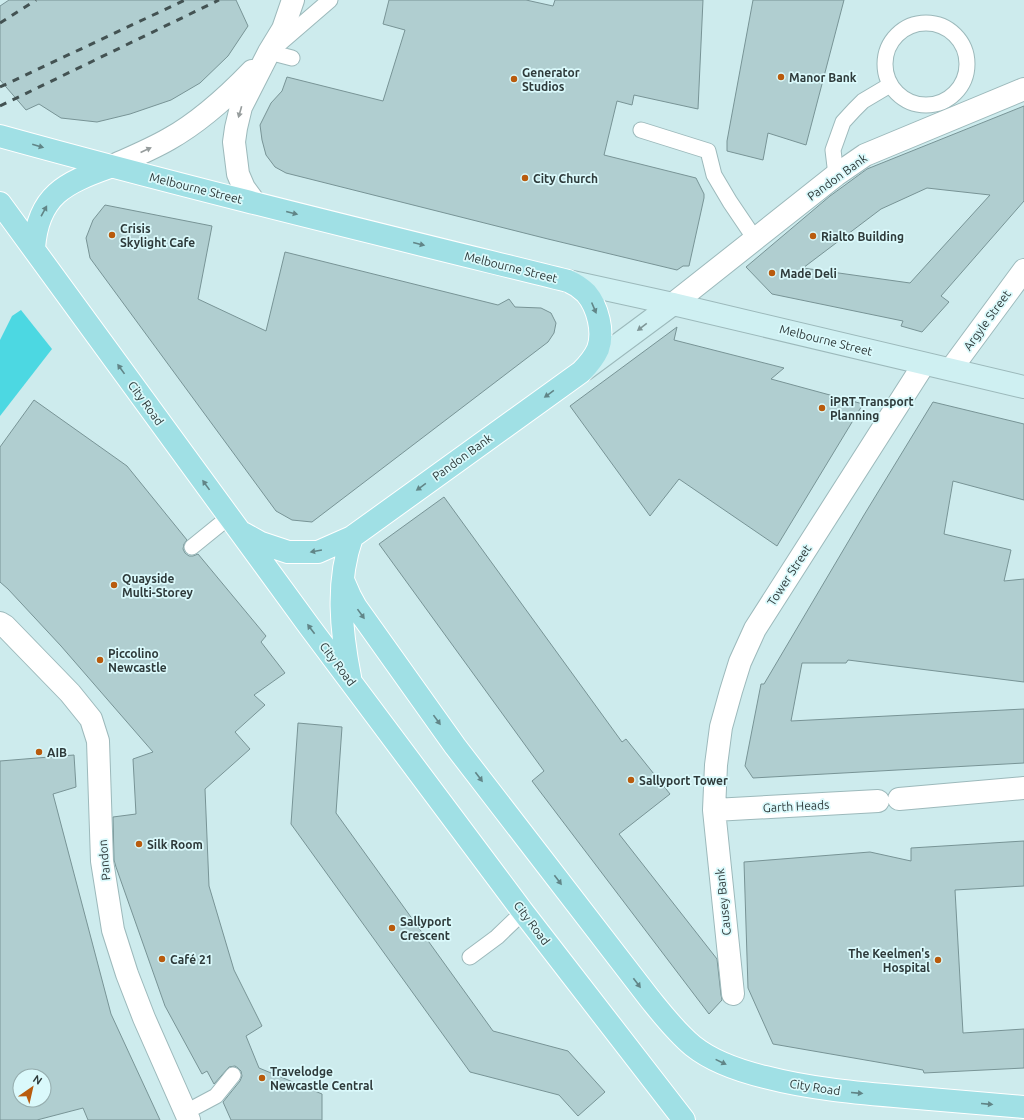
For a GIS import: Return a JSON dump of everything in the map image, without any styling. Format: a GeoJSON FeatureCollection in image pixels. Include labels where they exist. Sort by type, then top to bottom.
{"type":"FeatureCollection","features":[{"type":"Feature","properties":{"kind":"main road","name":"Melbourne Street"},"geometry":{"type":"LineString","coordinates":[[0,136],[110,167],[568,281]]}},
{"type":"Feature","properties":{"kind":"main road"},"geometry":{"type":"LineString","coordinates":[[34,248],[37,225],[50,201],[60,190],[84,176],[110,167]]}},
{"type":"Feature","properties":{"kind":"main road","name":"City Road"},"geometry":{"type":"LineString","coordinates":[[3,214],[34,248],[234,524],[351,682],[523,912],[684,1120]]}},
{"type":"Feature","properties":{"kind":"main road","name":"Pandon Bank"},"geometry":{"type":"LineString","coordinates":[[234,524],[261,543],[288,552],[318,552],[352,537],[581,372],[594,357],[598,349],[600,330],[597,316],[586,294],[578,286],[568,281]]}},
{"type":"Feature","properties":{"kind":"main road"},"geometry":{"type":"LineString","coordinates":[[351,682],[344,647],[342,622],[344,562],[352,537]]}},
{"type":"Feature","properties":{"kind":"main road","name":"City Road"},"geometry":{"type":"LineString","coordinates":[[343,580],[356,607],[455,746],[650,999],[671,1024],[693,1046],[731,1067],[764,1077],[811,1088],[1024,1107]]}},
{"type":"Feature","properties":{"kind":"street"},"geometry":{"type":"LineString","coordinates":[[255,203],[244,188],[238,174],[234,142],[236,128],[241,107],[269,52],[283,29],[293,0]]}},
{"type":"Feature","properties":{"kind":"street"},"geometry":{"type":"LineString","coordinates":[[110,167],[168,139],[194,124],[235,89],[269,52]]}},
{"type":"Feature","properties":{"kind":"street","name":"Pandon Bank"},"geometry":{"type":"LineString","coordinates":[[673,304],[836,175],[865,155],[1024,89]]}},
{"type":"Feature","properties":{"kind":"street","name":"Argyle Street"},"geometry":{"type":"LineString","coordinates":[[951,369],[1024,270]]}},
{"type":"Feature","properties":{"kind":"street","name":"Melbourne Street"},"geometry":{"type":"LineString","coordinates":[[568,281],[673,304],[1024,387]]}},
{"type":"Feature","properties":{"kind":"street"},"geometry":{"type":"LineString","coordinates":[[581,372],[673,304]]}},
{"type":"Feature","properties":{"kind":"street","name":"Tower Street"},"geometry":{"type":"LineString","coordinates":[[714,810],[716,765],[721,727],[735,676],[755,629],[924,364]]}},
{"type":"Feature","properties":{"kind":"street","name":"Pandon"},"geometry":{"type":"LineString","coordinates":[[0,623],[5,626],[70,693],[91,719],[98,741],[102,861],[113,930],[127,974],[144,1018],[188,1116]]}},
{"type":"Feature","properties":{"kind":"street","name":"Garth Heads"},"geometry":{"type":"LineString","coordinates":[[714,810],[889,800],[1024,788]]}},
{"type":"Feature","properties":{"kind":"street","name":"Causey Bank"},"geometry":{"type":"LineString","coordinates":[[714,810],[733,994]]}},
{"type":"Feature","properties":{"kind":"lane"},"geometry":{"type":"LineString","coordinates":[[269,52],[330,0]]}},
{"type":"Feature","properties":{"kind":"lane"},"geometry":{"type":"LineString","coordinates":[[932,23],[953,33],[962,45],[967,59],[964,79],[958,90],[947,99],[931,105],[918,104],[905,99],[890,85],[885,66],[889,46],[893,39],[903,30],[918,24],[932,23]]}},
{"type":"Feature","properties":{"kind":"lane"},"geometry":{"type":"LineString","coordinates":[[269,52],[292,58]]}},
{"type":"Feature","properties":{"kind":"lane"},"geometry":{"type":"LineString","coordinates":[[836,175],[833,150],[843,122],[863,101],[890,85]]}},
{"type":"Feature","properties":{"kind":"lane"},"geometry":{"type":"LineString","coordinates":[[641,130],[708,152],[714,175],[755,239]]}},
{"type":"Feature","properties":{"kind":"lane"},"geometry":{"type":"LineString","coordinates":[[192,547],[234,524]]}},
{"type":"Feature","properties":{"kind":"lane"},"geometry":{"type":"LineString","coordinates":[[470,957],[497,937],[523,912]]}},
{"type":"Feature","properties":{"kind":"lane"},"geometry":{"type":"LineString","coordinates":[[188,1116],[216,1096],[233,1075]]}},
{"type":"Feature","properties":{"kind":"shaded area"},"geometry":{"type":"Polygon","coordinates":[[[21,310],[52,349],[0,416],[0,340],[12,316],[21,310]]]}},
{"type":"Feature","properties":{"kind":"building"},"geometry":{"type":"Polygon","coordinates":[[[9,0],[236,0],[248,26],[228,56],[200,83],[171,100],[130,114],[97,122],[61,118],[39,104],[26,110],[0,80],[0,6],[9,0]]]}},
{"type":"Feature","properties":{"kind":"building"},"geometry":{"type":"Polygon","coordinates":[[[389,0],[526,0],[553,6],[555,0],[703,0],[698,109],[634,95],[632,105],[617,101],[604,155],[696,178],[704,194],[704,198],[689,266],[683,266],[677,270],[286,173],[275,167],[266,155],[260,125],[271,103],[282,91],[287,77],[383,101],[405,30],[383,24],[389,0]]]}},
{"type":"Feature","properties":{"kind":"building","name":"Manor Bank"},"geometry":{"type":"Polygon","coordinates":[[[753,0],[844,0],[806,145],[768,133],[763,160],[727,151],[727,141],[753,0]]]}},
{"type":"Feature","properties":{"kind":"building","name":"Rialto Building"},"geometry":{"type":"Polygon","coordinates":[[[1024,106],[1024,201],[941,296],[949,302],[922,332],[901,326],[903,321],[772,294],[746,267],[830,196],[867,169],[1024,106]],[[927,188],[881,209],[803,268],[910,283],[990,195],[927,188]]]}},
{"type":"Feature","properties":{"kind":"building"},"geometry":{"type":"Polygon","coordinates":[[[105,205],[212,226],[198,299],[266,331],[285,252],[498,305],[509,299],[515,307],[541,308],[551,313],[556,323],[554,333],[548,342],[312,522],[292,520],[276,511],[90,258],[86,238],[93,220],[105,205]]]}},
{"type":"Feature","properties":{"kind":"building"},"geometry":{"type":"Polygon","coordinates":[[[677,327],[674,340],[784,368],[771,379],[863,404],[777,546],[679,479],[650,516],[570,406],[677,327]]]}},
{"type":"Feature","properties":{"kind":"building","name":"Quayside Multi-Storey"},"geometry":{"type":"Polygon","coordinates":[[[34,400],[127,466],[187,540],[183,549],[185,553],[189,556],[198,554],[266,636],[261,642],[285,673],[254,695],[265,705],[235,732],[250,749],[205,789],[209,886],[234,970],[262,1026],[246,1036],[259,1068],[322,1094],[322,1120],[231,1120],[223,1102],[240,1081],[242,1076],[241,1071],[235,1066],[229,1067],[214,1084],[207,1071],[202,1074],[165,1006],[114,860],[113,817],[136,814],[133,759],[153,752],[61,646],[0,582],[0,447],[34,400]]]}},
{"type":"Feature","properties":{"kind":"building"},"geometry":{"type":"Polygon","coordinates":[[[933,402],[1024,424],[1024,500],[953,481],[944,534],[1011,550],[1004,581],[1024,579],[1024,682],[848,660],[846,663],[802,663],[791,721],[1024,709],[1024,763],[753,778],[745,766],[761,684],[764,684],[933,402]]]}},
{"type":"Feature","properties":{"kind":"building"},"geometry":{"type":"Polygon","coordinates":[[[444,497],[622,742],[626,739],[670,794],[619,834],[717,959],[722,1000],[709,1014],[532,781],[544,771],[379,544],[444,497]]]}},
{"type":"Feature","properties":{"kind":"building","name":"Sallyport Crescent"},"geometry":{"type":"Polygon","coordinates":[[[298,723],[342,727],[336,813],[493,1031],[568,1051],[605,1092],[578,1116],[559,1095],[470,1072],[291,824],[298,723]]]}},
{"type":"Feature","properties":{"kind":"building"},"geometry":{"type":"Polygon","coordinates":[[[74,755],[76,787],[53,794],[111,1014],[160,1120],[88,1120],[83,1108],[37,1120],[0,1120],[0,761],[74,755]]]}},
{"type":"Feature","properties":{"kind":"building"},"geometry":{"type":"Polygon","coordinates":[[[1024,841],[1024,886],[955,890],[963,1033],[1024,1029],[1024,1068],[924,1073],[923,1070],[773,1044],[748,988],[744,862],[870,852],[911,861],[911,848],[1024,841]]]}},
{"type":"Feature","properties":{"kind":"railway"},"geometry":{"type":"LineString","coordinates":[[0,23],[36,0]]}},
{"type":"Feature","properties":{"kind":"railway"},"geometry":{"type":"LineString","coordinates":[[0,87],[185,0]]}},
{"type":"Feature","properties":{"kind":"railway"},"geometry":{"type":"LineString","coordinates":[[0,106],[219,0]]}},
{"type":"Feature","properties":{"kind":"place","name":"Manor Bank"},"geometry":{"type":"Point","coordinates":[781,77]}},
{"type":"Feature","properties":{"kind":"place","name":"Generator Studios"},"geometry":{"type":"Point","coordinates":[514,79]}},
{"type":"Feature","properties":{"kind":"place","name":"City Church"},"geometry":{"type":"Point","coordinates":[525,178]}},
{"type":"Feature","properties":{"kind":"place","name":"Crisis Skylight Cafe"},"geometry":{"type":"Point","coordinates":[112,235]}},
{"type":"Feature","properties":{"kind":"place","name":"Rialto Building"},"geometry":{"type":"Point","coordinates":[813,236]}},
{"type":"Feature","properties":{"kind":"place","name":"Made Deli"},"geometry":{"type":"Point","coordinates":[772,273]}},
{"type":"Feature","properties":{"kind":"place","name":"iPRT Transport Planning"},"geometry":{"type":"Point","coordinates":[822,408]}},
{"type":"Feature","properties":{"kind":"place","name":"Quayside Multi-Storey"},"geometry":{"type":"Point","coordinates":[114,585]}},
{"type":"Feature","properties":{"kind":"place","name":"Piccolino Newcastle"},"geometry":{"type":"Point","coordinates":[100,660]}},
{"type":"Feature","properties":{"kind":"place","name":"AIB"},"geometry":{"type":"Point","coordinates":[39,752]}},
{"type":"Feature","properties":{"kind":"place","name":"Sallyport Tower"},"geometry":{"type":"Point","coordinates":[631,780]}},
{"type":"Feature","properties":{"kind":"place","name":"Silk Room"},"geometry":{"type":"Point","coordinates":[139,844]}},
{"type":"Feature","properties":{"kind":"place","name":"Sallyport Crescent"},"geometry":{"type":"Point","coordinates":[392,928]}},
{"type":"Feature","properties":{"kind":"place","name":"Café 21"},"geometry":{"type":"Point","coordinates":[162,959]}},
{"type":"Feature","properties":{"kind":"place","name":"The Keelmen's Hospital"},"geometry":{"type":"Point","coordinates":[938,960]}},
{"type":"Feature","properties":{"kind":"place","name":"Travelodge Newcastle Central"},"geometry":{"type":"Point","coordinates":[262,1078]}}]}
